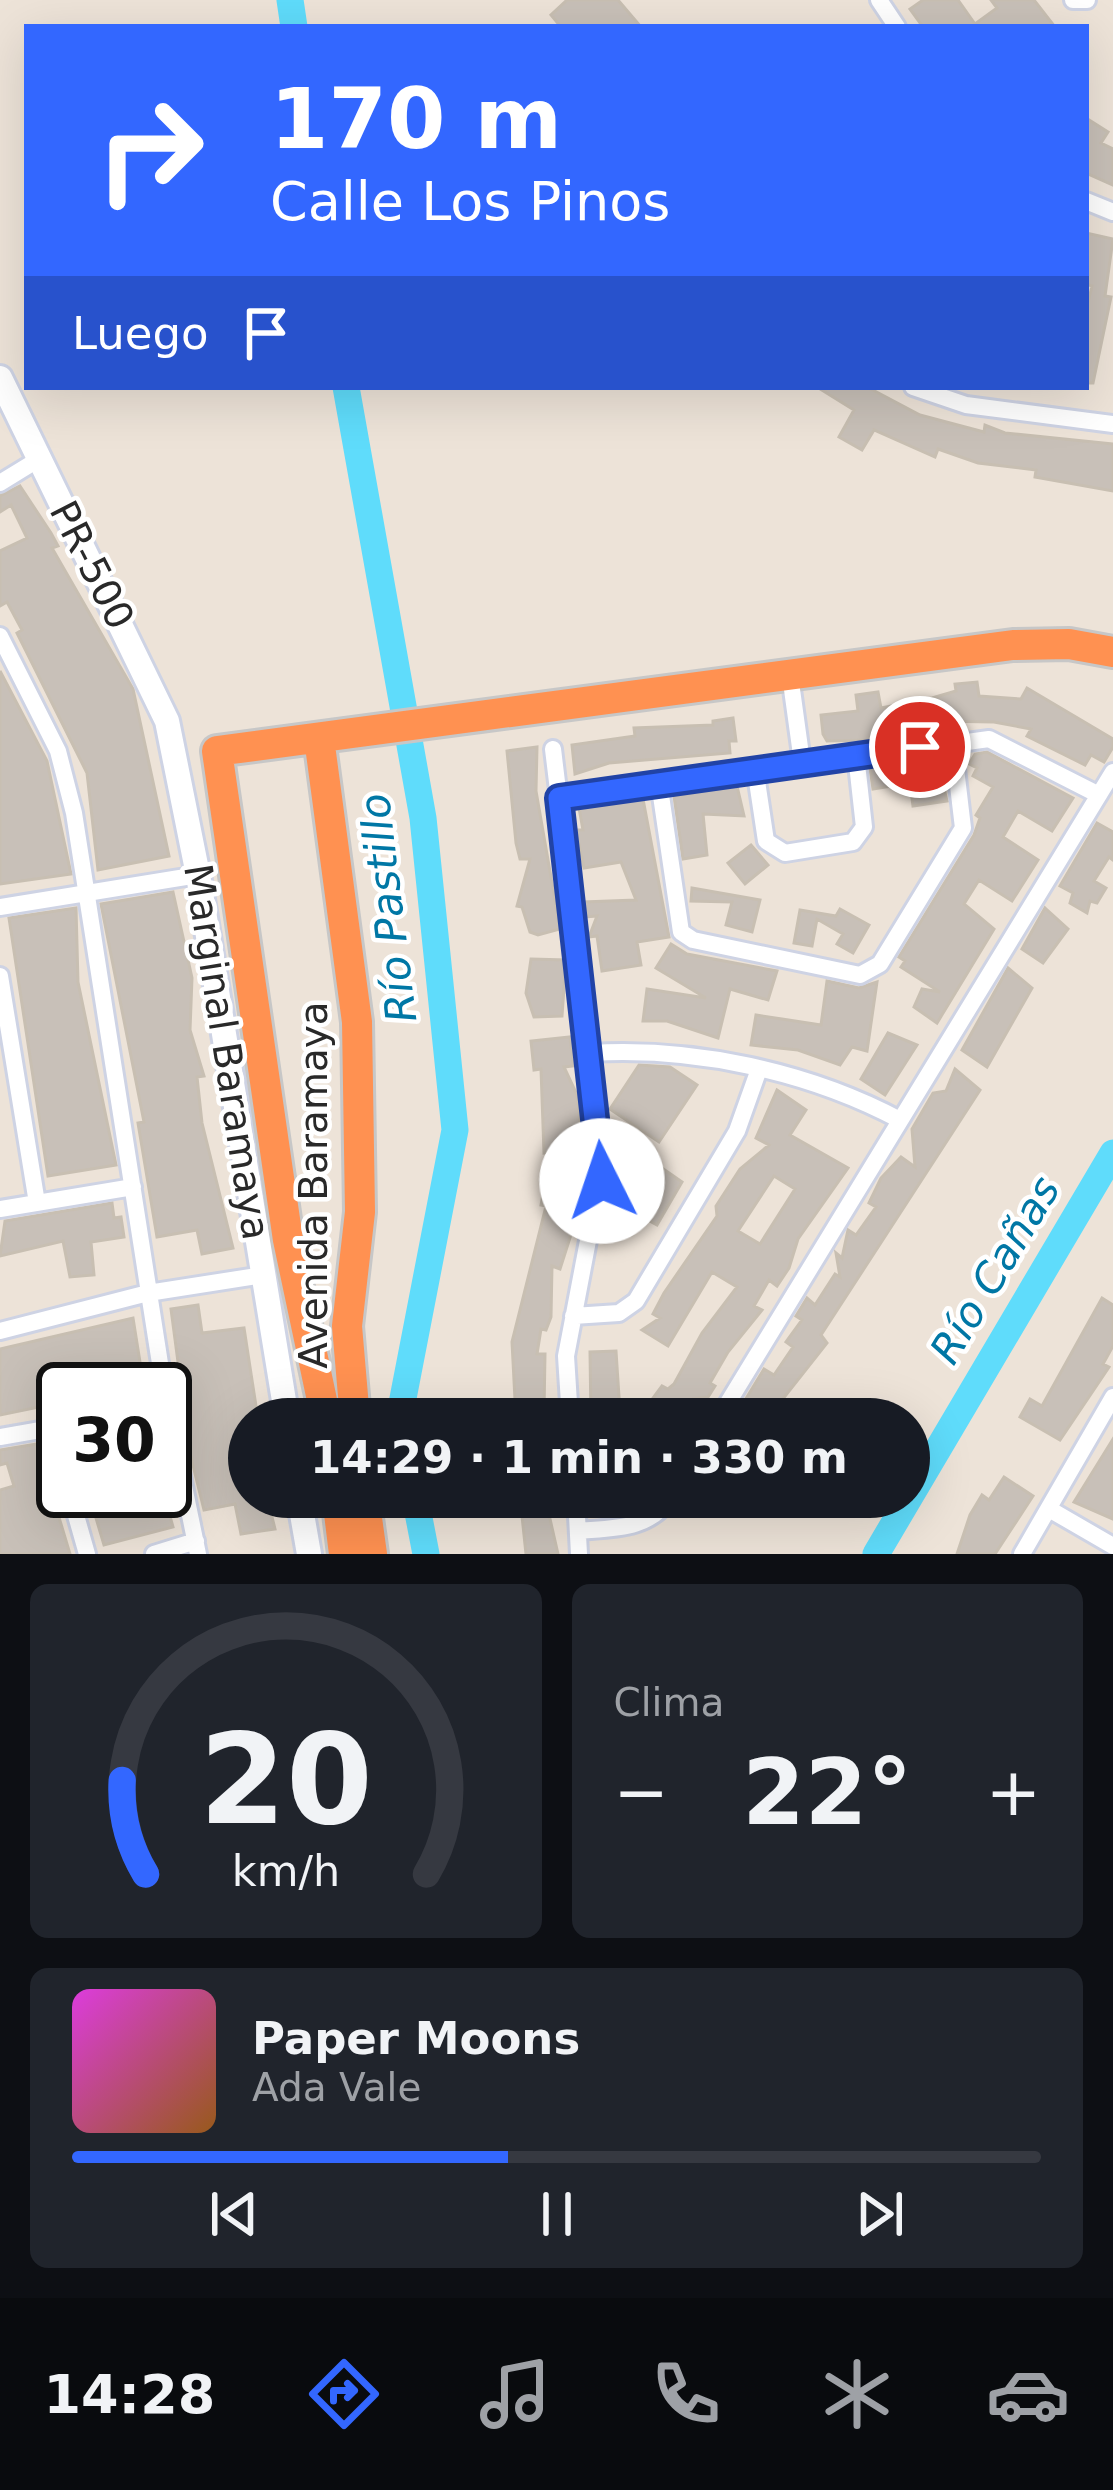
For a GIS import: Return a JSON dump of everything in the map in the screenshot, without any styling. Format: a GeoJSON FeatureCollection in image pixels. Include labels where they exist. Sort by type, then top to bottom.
{"type":"FeatureCollection","features":[{"type":"Feature","properties":{"kind":"highway"},"geometry":{"type":"LineString","coordinates":[[217,751],[1040,642],[1113,652]]}},
{"type":"Feature","properties":{"kind":"highway","name":"Avenida Baramaya"},"geometry":{"type":"LineString","coordinates":[[330,737],[357,1022],[360,1211],[346,1326],[353,1398]]}},
{"type":"Feature","properties":{"kind":"highway","name":"Avenida Baramaya"},"geometry":{"type":"LineString","coordinates":[[217,751],[284,1217],[322,1398]]}},
{"type":"Feature","properties":{"kind":"highway"},"geometry":{"type":"LineString","coordinates":[[340,1518],[344,1554]]}},
{"type":"Feature","properties":{"kind":"highway"},"geometry":{"type":"LineString","coordinates":[[367,1518],[372,1554]]}},
{"type":"Feature","properties":{"kind":"street"},"geometry":{"type":"LineString","coordinates":[[1072,0],[1087,0]]}},
{"type":"Feature","properties":{"kind":"street","name":"PR-500"},"geometry":{"type":"LineString","coordinates":[[0,378],[152,682],[176,755]]}},
{"type":"Feature","properties":{"kind":"street"},"geometry":{"type":"LineString","coordinates":[[922,390],[966,405],[1112,420]]}},
{"type":"Feature","properties":{"kind":"street"},"geometry":{"type":"LineString","coordinates":[[0,483],[39,459]]}},
{"type":"Feature","properties":{"kind":"street"},"geometry":{"type":"LineString","coordinates":[[0,636],[58,751],[87,892],[159,1362]]}},
{"type":"Feature","properties":{"kind":"street"},"geometry":{"type":"LineString","coordinates":[[790,675],[802,762]]}},
{"type":"Feature","properties":{"kind":"street"},"geometry":{"type":"LineString","coordinates":[[559,798],[989,739],[1099,795]]}},
{"type":"Feature","properties":{"kind":"street"},"geometry":{"type":"LineString","coordinates":[[659,782],[681,932],[693,940],[860,975],[880,964],[963,828],[952,743]]}},
{"type":"Feature","properties":{"kind":"street"},"geometry":{"type":"LineString","coordinates":[[553,749],[602,1181],[566,1356],[569,1398]]}},
{"type":"Feature","properties":{"kind":"street"},"geometry":{"type":"LineString","coordinates":[[176,755],[217,751]]}},
{"type":"Feature","properties":{"kind":"street"},"geometry":{"type":"LineString","coordinates":[[755,769],[766,841],[785,853],[853,842],[864,827],[856,754]]}},
{"type":"Feature","properties":{"kind":"street","name":"Marginal Baramaya"},"geometry":{"type":"LineString","coordinates":[[176,755],[283,1398]]}},
{"type":"Feature","properties":{"kind":"street"},"geometry":{"type":"LineString","coordinates":[[731,1398],[1113,772]]}},
{"type":"Feature","properties":{"kind":"street"},"geometry":{"type":"LineString","coordinates":[[0,907],[198,875]]}},
{"type":"Feature","properties":{"kind":"street"},"geometry":{"type":"LineString","coordinates":[[0,976],[37,1203]]}},
{"type":"Feature","properties":{"kind":"street"},"geometry":{"type":"LineString","coordinates":[[591,1053],[653,1049],[830,1086],[900,1120]]}},
{"type":"Feature","properties":{"kind":"street"},"geometry":{"type":"LineString","coordinates":[[573,1316],[619,1313],[636,1300],[737,1131],[758,1072]]}},
{"type":"Feature","properties":{"kind":"street"},"geometry":{"type":"LineString","coordinates":[[0,1209],[133,1187]]}},
{"type":"Feature","properties":{"kind":"street"},"geometry":{"type":"LineString","coordinates":[[0,1331],[148,1293],[263,1275]]}},
{"type":"Feature","properties":{"kind":"street"},"geometry":{"type":"LineString","coordinates":[[1022,1554],[1113,1397]]}},
{"type":"Feature","properties":{"kind":"street"},"geometry":{"type":"LineString","coordinates":[[0,1437],[36,1431]]}},
{"type":"Feature","properties":{"kind":"street"},"geometry":{"type":"LineString","coordinates":[[1049,1509],[1113,1546]]}},
{"type":"Feature","properties":{"kind":"street"},"geometry":{"type":"LineString","coordinates":[[77,1518],[87,1554]]}},
{"type":"Feature","properties":{"kind":"street"},"geometry":{"type":"LineString","coordinates":[[154,1554],[197,1548],[191,1518]]}},
{"type":"Feature","properties":{"kind":"street"},"geometry":{"type":"LineString","coordinates":[[303,1518],[309,1554]]}},
{"type":"Feature","properties":{"kind":"street"},"geometry":{"type":"LineString","coordinates":[[577,1518],[580,1554]]}},
{"type":"Feature","properties":{"kind":"street"},"geometry":{"type":"LineString","coordinates":[[578,1531],[637,1526],[650,1518]]}},
{"type":"Feature","properties":{"kind":"building"},"geometry":{"type":"Polygon","coordinates":[[[567,0],[618,0],[638,24],[558,24],[551,15],[567,0]]]}},
{"type":"Feature","properties":{"kind":"building"},"geometry":{"type":"Polygon","coordinates":[[[923,0],[958,0],[975,24],[921,24],[910,9],[923,0]]]}},
{"type":"Feature","properties":{"kind":"building"},"geometry":{"type":"Polygon","coordinates":[[[991,0],[1034,0],[1053,24],[975,24],[997,8],[991,0]]]}},
{"type":"Feature","properties":{"kind":"building"},"geometry":{"type":"Polygon","coordinates":[[[1089,120],[1108,132],[1101,143],[1113,149],[1113,185],[1089,174],[1089,120]]]}},
{"type":"Feature","properties":{"kind":"building"},"geometry":{"type":"Polygon","coordinates":[[[1089,234],[1113,239],[1105,296],[1111,297],[1093,383],[1089,383],[1089,298],[1089,234]]]}},
{"type":"Feature","properties":{"kind":"building"},"geometry":{"type":"Polygon","coordinates":[[[822,390],[873,390],[920,415],[984,432],[985,425],[1005,433],[1113,444],[1113,491],[1035,477],[1036,470],[978,463],[938,449],[935,457],[874,430],[862,450],[839,437],[854,410],[822,390]]]}},
{"type":"Feature","properties":{"kind":"building"},"geometry":{"type":"Polygon","coordinates":[[[20,486],[51,533],[58,546],[52,548],[133,689],[169,856],[98,870],[87,773],[17,633],[22,630],[7,602],[0,606],[0,551],[27,538],[11,505],[0,512],[0,496],[20,486]]]}},
{"type":"Feature","properties":{"kind":"building"},"geometry":{"type":"Polygon","coordinates":[[[0,671],[47,761],[71,874],[0,884],[0,671]]]}},
{"type":"Feature","properties":{"kind":"building"},"geometry":{"type":"Polygon","coordinates":[[[977,682],[979,696],[1021,699],[1027,688],[1113,739],[1113,747],[1104,762],[1091,755],[1085,765],[1027,736],[1031,729],[994,722],[934,721],[946,729],[884,733],[885,738],[870,740],[827,741],[823,734],[821,715],[858,711],[856,695],[878,692],[881,708],[956,691],[955,684],[977,682]]]}},
{"type":"Feature","properties":{"kind":"building"},"geometry":{"type":"Polygon","coordinates":[[[733,718],[736,741],[729,741],[730,753],[609,763],[575,774],[572,745],[635,736],[634,728],[713,725],[713,721],[733,718]]]}},
{"type":"Feature","properties":{"kind":"building"},"geometry":{"type":"Polygon","coordinates":[[[537,747],[536,791],[560,929],[538,935],[530,932],[522,907],[517,906],[530,859],[520,859],[516,843],[507,751],[537,747]]]}},
{"type":"Feature","properties":{"kind":"building"},"geometry":{"type":"Polygon","coordinates":[[[987,752],[1073,798],[1052,831],[1018,811],[1003,837],[1038,860],[1012,901],[979,880],[964,904],[994,929],[937,1023],[914,1007],[922,989],[940,992],[901,967],[905,961],[899,957],[974,835],[980,818],[976,815],[993,787],[973,776],[977,768],[969,764],[975,754],[987,752]]]}},
{"type":"Feature","properties":{"kind":"building"},"geometry":{"type":"Polygon","coordinates":[[[937,759],[947,801],[913,806],[910,783],[873,789],[870,768],[937,759]]]}},
{"type":"Feature","properties":{"kind":"building"},"geometry":{"type":"Polygon","coordinates":[[[737,786],[744,816],[703,814],[707,855],[683,859],[674,796],[737,786]]]}},
{"type":"Feature","properties":{"kind":"building"},"geometry":{"type":"Polygon","coordinates":[[[643,799],[669,937],[637,942],[641,965],[602,971],[597,936],[589,937],[597,916],[586,917],[584,902],[636,900],[621,862],[584,868],[576,830],[583,830],[579,808],[643,799]]]}},
{"type":"Feature","properties":{"kind":"building"},"geometry":{"type":"Polygon","coordinates":[[[1097,823],[1113,832],[1113,860],[1109,857],[1094,881],[1106,888],[1097,903],[1090,901],[1087,913],[1070,903],[1073,893],[1060,886],[1097,823]]]}},
{"type":"Feature","properties":{"kind":"building"},"geometry":{"type":"Polygon","coordinates":[[[751,845],[768,865],[745,884],[728,863],[751,845]]]}},
{"type":"Feature","properties":{"kind":"building"},"geometry":{"type":"Polygon","coordinates":[[[692,888],[760,900],[752,932],[726,925],[732,902],[691,901],[692,888]]]}},
{"type":"Feature","properties":{"kind":"building"},"geometry":{"type":"Polygon","coordinates":[[[173,892],[192,978],[190,1030],[204,1076],[197,1077],[202,1123],[233,1248],[202,1254],[197,1230],[157,1237],[138,1123],[144,1122],[101,904],[173,892]]]}},
{"type":"Feature","properties":{"kind":"building"},"geometry":{"type":"Polygon","coordinates":[[[76,908],[78,982],[116,1165],[48,1176],[9,918],[76,908]]]}},
{"type":"Feature","properties":{"kind":"building"},"geometry":{"type":"Polygon","coordinates":[[[1045,908],[1068,929],[1043,963],[1022,949],[1045,908]]]}},
{"type":"Feature","properties":{"kind":"building"},"geometry":{"type":"Polygon","coordinates":[[[840,909],[869,925],[853,953],[837,944],[843,934],[817,919],[812,946],[794,943],[800,910],[836,916],[840,909]]]}},
{"type":"Feature","properties":{"kind":"building"},"geometry":{"type":"Polygon","coordinates":[[[671,944],[687,954],[777,971],[768,1000],[730,989],[718,1038],[667,1021],[643,1021],[647,989],[706,998],[656,968],[671,944]]]}},
{"type":"Feature","properties":{"kind":"building"},"geometry":{"type":"Polygon","coordinates":[[[531,959],[566,960],[562,1016],[534,1017],[526,993],[531,959]]]}},
{"type":"Feature","properties":{"kind":"building"},"geometry":{"type":"Polygon","coordinates":[[[1008,968],[1032,988],[987,1067],[962,1050],[1008,968]]]}},
{"type":"Feature","properties":{"kind":"building"},"geometry":{"type":"Polygon","coordinates":[[[827,981],[859,988],[877,982],[867,1051],[852,1047],[840,1065],[798,1050],[751,1045],[756,1015],[821,1025],[827,981]]]}},
{"type":"Feature","properties":{"kind":"building"},"geometry":{"type":"Polygon","coordinates":[[[888,1033],[917,1045],[885,1095],[861,1079],[888,1033]]]}},
{"type":"Feature","properties":{"kind":"building"},"geometry":{"type":"Polygon","coordinates":[[[570,1037],[573,1066],[564,1067],[577,1095],[584,1158],[571,1221],[575,1222],[560,1269],[552,1266],[551,1317],[546,1330],[541,1329],[537,1354],[545,1354],[544,1398],[515,1398],[512,1342],[546,1206],[541,1205],[551,1152],[544,1153],[541,1069],[534,1070],[531,1041],[570,1037]]]}},
{"type":"Feature","properties":{"kind":"building"},"geometry":{"type":"Polygon","coordinates":[[[639,1065],[670,1067],[697,1085],[659,1142],[610,1109],[639,1065]]]}},
{"type":"Feature","properties":{"kind":"building"},"geometry":{"type":"Polygon","coordinates":[[[955,1069],[980,1090],[821,1335],[827,1343],[784,1398],[746,1398],[764,1369],[774,1375],[793,1347],[786,1342],[802,1320],[796,1316],[807,1298],[815,1305],[835,1274],[840,1277],[836,1253],[842,1258],[848,1230],[856,1235],[876,1207],[869,1203],[881,1178],[901,1157],[915,1167],[912,1129],[933,1093],[946,1091],[955,1069]]]}},
{"type":"Feature","properties":{"kind":"building"},"geometry":{"type":"Polygon","coordinates":[[[777,1090],[806,1110],[790,1135],[848,1168],[798,1239],[789,1268],[777,1286],[769,1280],[754,1306],[762,1310],[728,1352],[710,1383],[715,1386],[708,1397],[653,1398],[662,1386],[668,1389],[674,1384],[702,1333],[737,1287],[712,1272],[668,1346],[642,1330],[660,1318],[653,1314],[664,1293],[717,1216],[716,1206],[740,1169],[769,1145],[756,1138],[777,1090]],[[774,1176],[738,1231],[760,1244],[795,1189],[774,1176]]]}},
{"type":"Feature","properties":{"kind":"building"},"geometry":{"type":"Polygon","coordinates":[[[646,1157],[682,1182],[657,1225],[639,1215],[646,1200],[626,1190],[646,1157]]]}},
{"type":"Feature","properties":{"kind":"building"},"geometry":{"type":"Polygon","coordinates":[[[112,1203],[114,1218],[121,1217],[124,1237],[91,1242],[94,1275],[70,1277],[63,1241],[0,1256],[5,1221],[112,1203]]]}},
{"type":"Feature","properties":{"kind":"building"},"geometry":{"type":"Polygon","coordinates":[[[1102,1298],[1113,1305],[1113,1346],[1103,1364],[1109,1367],[1060,1440],[1020,1417],[1030,1399],[1042,1406],[1102,1298]]]}},
{"type":"Feature","properties":{"kind":"building"},"geometry":{"type":"Polygon","coordinates":[[[198,1305],[202,1333],[244,1328],[255,1398],[228,1398],[228,1505],[204,1510],[192,1461],[192,1362],[178,1362],[171,1309],[198,1305]]]}},
{"type":"Feature","properties":{"kind":"building"},"geometry":{"type":"Polygon","coordinates":[[[133,1318],[140,1362],[36,1362],[36,1408],[0,1415],[0,1349],[133,1318]]]}},
{"type":"Feature","properties":{"kind":"building"},"geometry":{"type":"Polygon","coordinates":[[[616,1351],[619,1398],[591,1398],[590,1352],[616,1351]]]}},
{"type":"Feature","properties":{"kind":"building"},"geometry":{"type":"Polygon","coordinates":[[[1113,1439],[1113,1519],[1074,1502],[1113,1439]]]}},
{"type":"Feature","properties":{"kind":"building"},"geometry":{"type":"Polygon","coordinates":[[[36,1444],[36,1518],[59,1518],[70,1554],[0,1554],[0,1490],[14,1486],[7,1463],[0,1465],[0,1450],[36,1444]]]}},
{"type":"Feature","properties":{"kind":"building"},"geometry":{"type":"Polygon","coordinates":[[[1004,1477],[1033,1496],[995,1554],[957,1554],[982,1495],[989,1500],[1004,1477]]]}},
{"type":"Feature","properties":{"kind":"building"},"geometry":{"type":"Polygon","coordinates":[[[96,1518],[170,1518],[173,1527],[104,1545],[96,1518]]]}},
{"type":"Feature","properties":{"kind":"building"},"geometry":{"type":"Polygon","coordinates":[[[238,1518],[272,1518],[275,1529],[241,1534],[238,1518]]]}},
{"type":"Feature","properties":{"kind":"building"},"geometry":{"type":"Polygon","coordinates":[[[522,1518],[550,1518],[558,1554],[526,1554],[522,1518]]]}},
{"type":"Feature","properties":{"kind":"waterway","name":"Río Pastillo"},"geometry":{"type":"LineString","coordinates":[[290,0],[294,24]]}},
{"type":"Feature","properties":{"kind":"waterway","name":"Río Pastillo"},"geometry":{"type":"LineString","coordinates":[[347,390],[423,818],[455,1130],[403,1398]]}},
{"type":"Feature","properties":{"kind":"waterway","name":"Río Cañas"},"geometry":{"type":"LineString","coordinates":[[876,1554],[1113,1153]]}},
{"type":"Feature","properties":{"kind":"waterway","name":"Río Pastillo"},"geometry":{"type":"LineString","coordinates":[[419,1518],[426,1554]]}},
{"type":"Feature","properties":{"kind":"route"},"geometry":{"type":"LineString","coordinates":[[602,1181],[559,798],[920,747]]}}]}
